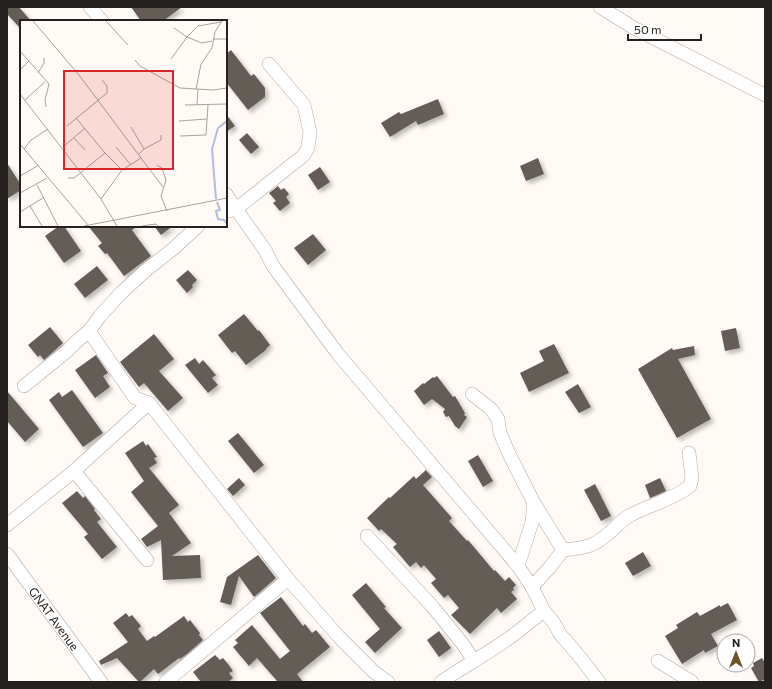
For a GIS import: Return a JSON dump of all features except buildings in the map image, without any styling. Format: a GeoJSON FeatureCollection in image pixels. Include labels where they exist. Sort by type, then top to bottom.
{"type":"FeatureCollection","features":[{"type":"Feature","properties":{"kind":"street"},"geometry":{"type":"LineString","coordinates":[[90,7],[101,20]]}},
{"type":"Feature","properties":{"kind":"street"},"geometry":{"type":"LineString","coordinates":[[600,7],[634,28],[765,95]]}},
{"type":"Feature","properties":{"kind":"street"},"geometry":{"type":"LineString","coordinates":[[231,210],[303,156],[308,148],[310,132],[304,105],[269,64]]}},
{"type":"Feature","properties":{"kind":"street"},"geometry":{"type":"LineString","coordinates":[[227,197],[231,210],[265,250],[273,266],[338,354],[518,566],[532,586],[544,611],[554,623],[560,634],[599,682]]}},
{"type":"Feature","properties":{"kind":"street"},"geometry":{"type":"LineString","coordinates":[[24,386],[89,331],[100,316],[121,293],[197,227]]}},
{"type":"Feature","properties":{"kind":"street"},"geometry":{"type":"LineString","coordinates":[[89,331],[135,398],[149,403],[288,579],[344,642],[374,672],[388,682]]}},
{"type":"Feature","properties":{"kind":"street"},"geometry":{"type":"LineString","coordinates":[[472,394],[491,410],[498,419],[500,433],[510,456],[534,503],[563,550]]}},
{"type":"Feature","properties":{"kind":"street"},"geometry":{"type":"LineString","coordinates":[[7,525],[74,471],[149,403]]}},
{"type":"Feature","properties":{"kind":"street"},"geometry":{"type":"LineString","coordinates":[[532,586],[550,567],[563,550],[590,546],[604,538],[627,517],[647,507],[667,500],[690,486],[692,478],[689,453]]}},
{"type":"Feature","properties":{"kind":"street"},"geometry":{"type":"LineString","coordinates":[[74,471],[147,560]]}},
{"type":"Feature","properties":{"kind":"street"},"geometry":{"type":"LineString","coordinates":[[518,566],[532,522],[534,503]]}},
{"type":"Feature","properties":{"kind":"street"},"geometry":{"type":"LineString","coordinates":[[367,536],[432,606],[462,643],[474,661]]}},
{"type":"Feature","properties":{"kind":"street","name":"GNAT Avenue"},"geometry":{"type":"LineString","coordinates":[[7,554],[101,682]]}},
{"type":"Feature","properties":{"kind":"street"},"geometry":{"type":"LineString","coordinates":[[166,682],[288,579]]}},
{"type":"Feature","properties":{"kind":"street"},"geometry":{"type":"LineString","coordinates":[[441,682],[512,636],[544,611]]}},
{"type":"Feature","properties":{"kind":"street"},"geometry":{"type":"LineString","coordinates":[[658,661],[692,682]]}}]}
